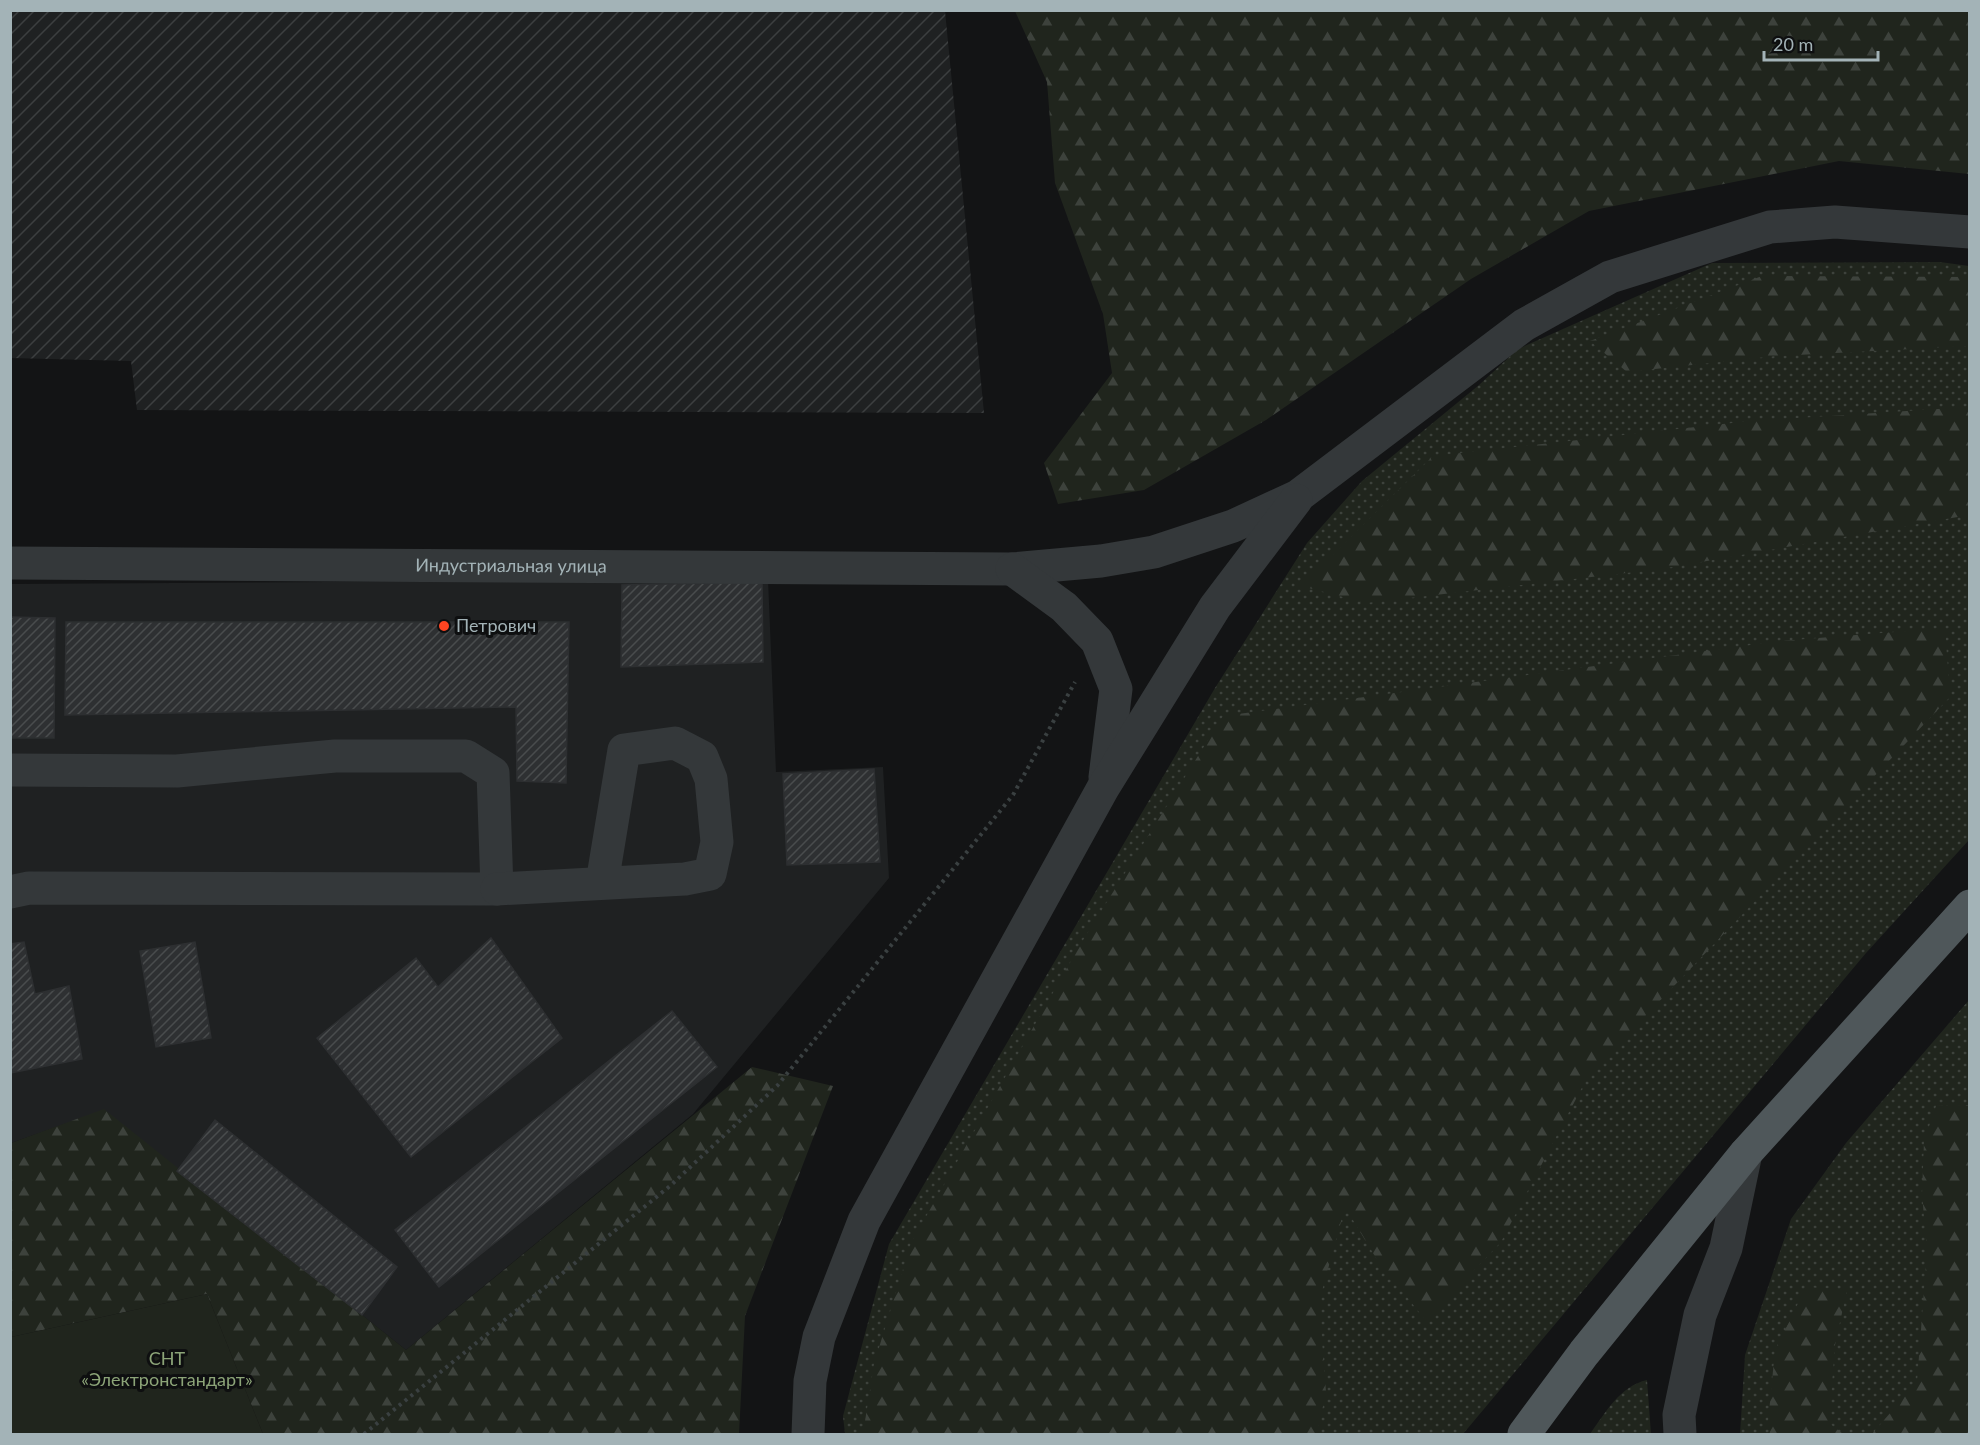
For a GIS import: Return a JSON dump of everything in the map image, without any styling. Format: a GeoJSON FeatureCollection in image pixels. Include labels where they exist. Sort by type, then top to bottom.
{"type":"FeatureCollection","features":[{"type":"Feature","properties":{"kind":"main road"},"geometry":{"type":"LineString","coordinates":[[1524,1434],[1584,1353],[1746,1153],[1970,906]]}},
{"type":"Feature","properties":{"kind":"street"},"geometry":{"type":"LineString","coordinates":[[809,1432],[810,1381],[819,1337],[864,1221],[1103,788],[1215,607],[1299,496],[1524,325],[1611,277],[1770,227],[1835,222],[1970,232]]}},
{"type":"Feature","properties":{"kind":"street","name":"Индустриальная улица"},"geometry":{"type":"LineString","coordinates":[[10,563],[1012,569],[1101,561],[1154,552],[1233,526],[1299,496]]}},
{"type":"Feature","properties":{"kind":"street"},"geometry":{"type":"LineString","coordinates":[[1012,569],[1064,607],[1097,641],[1116,690],[1103,788]]}},
{"type":"Feature","properties":{"kind":"street"},"geometry":{"type":"LineString","coordinates":[[10,892],[29,888],[497,889],[684,879],[710,874],[717,842],[711,778],[702,757],[675,743],[624,750],[602,883]]}},
{"type":"Feature","properties":{"kind":"street"},"geometry":{"type":"LineString","coordinates":[[10,770],[177,771],[335,756],[466,756],[493,772],[497,889]]}},
{"type":"Feature","properties":{"kind":"street"},"geometry":{"type":"LineString","coordinates":[[1680,1434],[1679,1415],[1700,1315],[1726,1248],[1746,1153]]}},
{"type":"Feature","properties":{"kind":"path"},"geometry":{"type":"LineString","coordinates":[[364,1434],[670,1186],[777,1086],[1013,795],[1097,641]]}},
{"type":"Feature","properties":{"kind":"shaded area"},"geometry":{"type":"Polygon","coordinates":[[[11,10],[945,11],[984,413],[137,410],[131,361],[11,358],[11,10]]]}},
{"type":"Feature","properties":{"kind":"shaded area"},"geometry":{"type":"Polygon","coordinates":[[[768,579],[776,772],[883,767],[889,878],[693,1114],[406,1350],[104,1110],[11,1143],[10,584],[768,579]]]}},
{"type":"Feature","properties":{"kind":"green space"},"geometry":{"type":"Polygon","coordinates":[[[1015,11],[1969,11],[1969,174],[1839,161],[1589,211],[1471,279],[1266,420],[1144,490],[1058,504],[1044,463],[1112,373],[1103,314],[1055,183],[1047,82],[1015,11]]]}},
{"type":"Feature","properties":{"kind":"green space"},"geometry":{"type":"Polygon","coordinates":[[[1940,262],[1969,266],[1969,840],[1866,953],[1463,1434],[845,1434],[843,1416],[889,1244],[1215,688],[1307,543],[1362,481],[1479,385],[1518,349],[1712,263],[1940,262]]]}},
{"type":"Feature","properties":{"kind":"green space"},"geometry":{"type":"Polygon","coordinates":[[[1762,276],[1969,277],[1969,346],[1776,356],[1627,372],[1590,341],[1762,276]]]}},
{"type":"Feature","properties":{"kind":"green space"},"geometry":{"type":"Polygon","coordinates":[[[1969,407],[1969,515],[1661,569],[1366,603],[1301,586],[1433,456],[1750,421],[1969,407]]]}},
{"type":"Feature","properties":{"kind":"green space"},"geometry":{"type":"Polygon","coordinates":[[[1945,628],[1950,697],[1588,1076],[1501,1242],[1426,1321],[1376,1258],[1345,1207],[1319,1302],[1326,1392],[1317,1434],[863,1434],[874,1364],[911,1243],[1080,945],[1223,716],[1780,641],[1945,628]]]}},
{"type":"Feature","properties":{"kind":"green space"},"geometry":{"type":"Polygon","coordinates":[[[1969,1000],[1969,1434],[1740,1434],[1745,1355],[1791,1219],[1846,1143],[1969,1000]]]}},
{"type":"Feature","properties":{"kind":"green space"},"geometry":{"type":"Polygon","coordinates":[[[752,1067],[833,1086],[745,1316],[739,1434],[263,1434],[207,1294],[11,1337],[11,1143],[104,1109],[406,1350],[752,1067]]]}},
{"type":"Feature","properties":{"kind":"green space"},"geometry":{"type":"Polygon","coordinates":[[[1968,1105],[1969,1434],[1872,1434],[1917,1382],[1927,1251],[1922,1194],[1924,1141],[1936,1106],[1968,1105]]]}},
{"type":"Feature","properties":{"kind":"green space"},"geometry":{"type":"Polygon","coordinates":[[[1806,1287],[1847,1290],[1835,1345],[1829,1423],[1843,1434],[1770,1434],[1768,1423],[1775,1350],[1806,1287]]]}},
{"type":"Feature","properties":{"kind":"green space","name":"СНТ «Электронстандарт»"},"geometry":{"type":"Polygon","coordinates":[[[207,1294],[263,1434],[11,1434],[11,1337],[207,1294]]]}},
{"type":"Feature","properties":{"kind":"green space"},"geometry":{"type":"Polygon","coordinates":[[[1647,1380],[1651,1434],[1590,1434],[1621,1394],[1637,1383],[1647,1380]]]}},
{"type":"Feature","properties":{"kind":"building"},"geometry":{"type":"Polygon","coordinates":[[[762,582],[763,662],[621,667],[622,585],[762,582]]]}},
{"type":"Feature","properties":{"kind":"building"},"geometry":{"type":"Polygon","coordinates":[[[10,617],[55,618],[54,738],[10,738],[10,617]]]}},
{"type":"Feature","properties":{"kind":"building"},"geometry":{"type":"Polygon","coordinates":[[[66,622],[569,622],[566,783],[517,781],[516,707],[65,715],[66,622]]]}},
{"type":"Feature","properties":{"kind":"building"},"geometry":{"type":"Polygon","coordinates":[[[874,769],[880,862],[787,865],[783,774],[874,769]]]}},
{"type":"Feature","properties":{"kind":"building"},"geometry":{"type":"Polygon","coordinates":[[[491,938],[562,1038],[411,1157],[317,1038],[416,958],[438,987],[491,938]]]}},
{"type":"Feature","properties":{"kind":"building"},"geometry":{"type":"Polygon","coordinates":[[[24,942],[35,994],[69,986],[82,1059],[10,1073],[10,944],[24,942]]]}},
{"type":"Feature","properties":{"kind":"building"},"geometry":{"type":"Polygon","coordinates":[[[195,942],[211,1038],[156,1047],[140,951],[195,942]]]}},
{"type":"Feature","properties":{"kind":"building"},"geometry":{"type":"Polygon","coordinates":[[[672,1011],[717,1067],[439,1287],[395,1230],[672,1011]]]}},
{"type":"Feature","properties":{"kind":"building"},"geometry":{"type":"Polygon","coordinates":[[[215,1120],[397,1267],[362,1315],[177,1171],[215,1120]]]}},
{"type":"Feature","properties":{"kind":"place","name":"Петрович"},"geometry":{"type":"Point","coordinates":[444,626]}}]}
